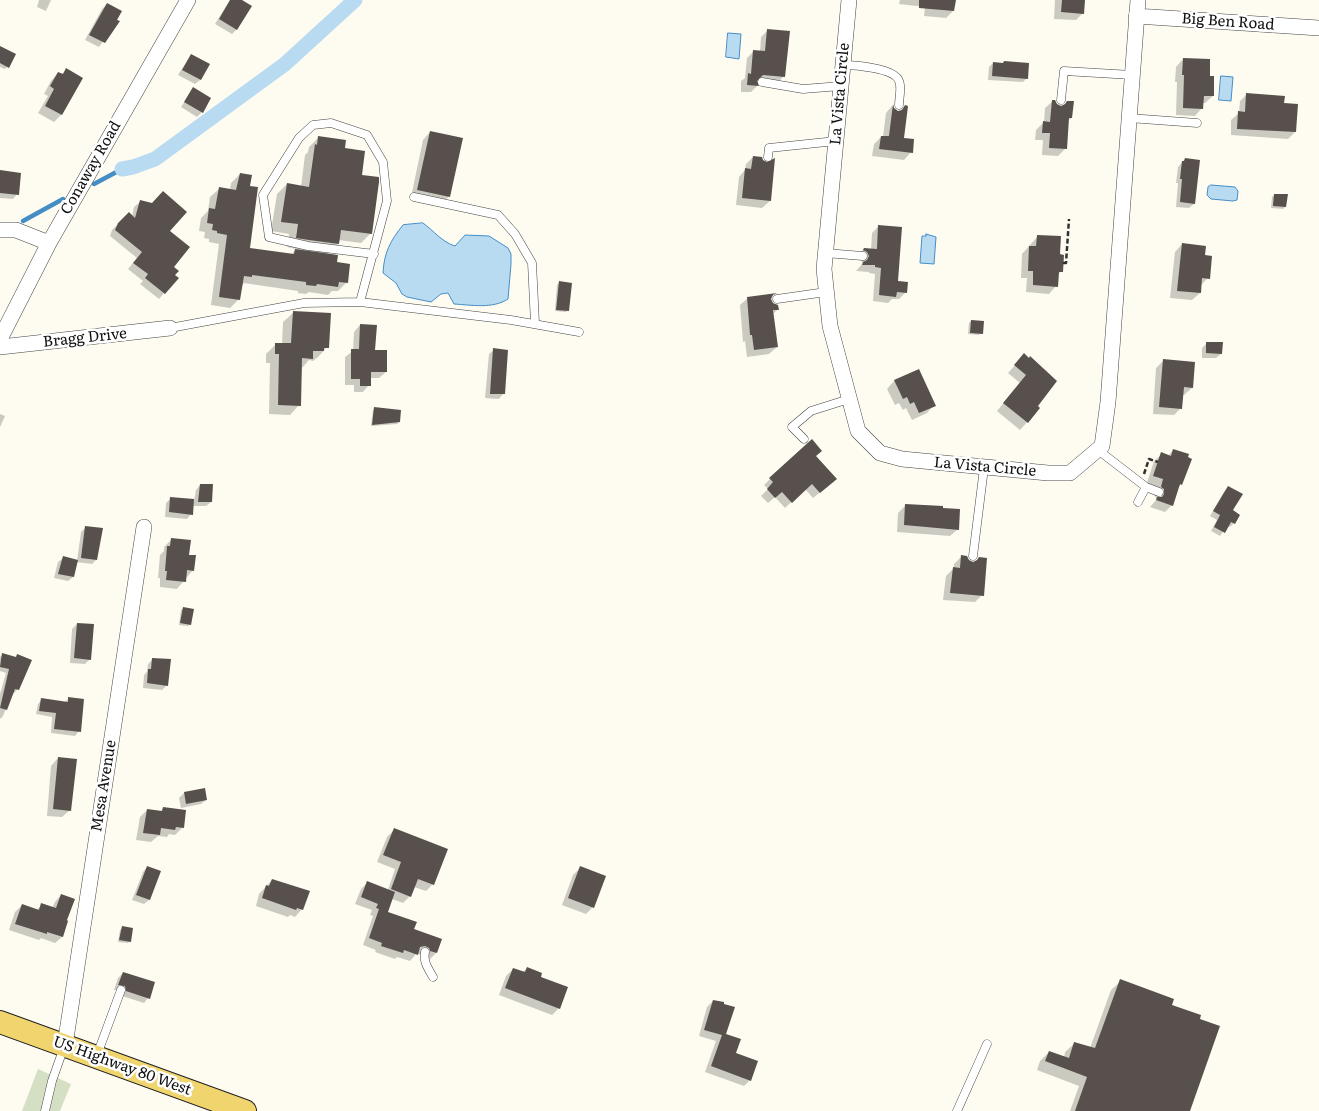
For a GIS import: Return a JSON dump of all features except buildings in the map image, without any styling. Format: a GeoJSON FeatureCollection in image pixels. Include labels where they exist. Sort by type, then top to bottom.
{"type":"FeatureCollection","features":[{"type":"Feature","properties":{"kind":"main road","name":"US Highway 80 West"},"geometry":{"type":"LineString","coordinates":[[0,1022],[96,1057],[219,1107],[245,1111]]}},
{"type":"Feature","properties":{"kind":"street","name":"Conaway Road"},"geometry":{"type":"LineString","coordinates":[[0,339],[49,242],[188,0]]}},
{"type":"Feature","properties":{"kind":"street","name":"La Vista Circle"},"geometry":{"type":"LineString","coordinates":[[849,0],[824,269],[830,326],[858,431],[880,454],[902,459],[984,468],[1070,473],[1098,450]]}},
{"type":"Feature","properties":{"kind":"street"},"geometry":{"type":"LineString","coordinates":[[1098,450],[1102,446],[1108,402],[1138,0]]}},
{"type":"Feature","properties":{"kind":"street","name":"Big Ben Road"},"geometry":{"type":"LineString","coordinates":[[1136,16],[1319,28]]}},
{"type":"Feature","properties":{"kind":"street"},"geometry":{"type":"LineString","coordinates":[[0,230],[16,230],[49,242]]}},
{"type":"Feature","properties":{"kind":"street","name":"Bragg Drive"},"geometry":{"type":"LineString","coordinates":[[0,347],[170,328]]}},
{"type":"Feature","properties":{"kind":"street","name":"Mesa Avenue"},"geometry":{"type":"LineString","coordinates":[[65,1045],[144,527]]}},
{"type":"Feature","properties":{"kind":"lane"},"geometry":{"type":"LineString","coordinates":[[843,65],[864,66],[896,76],[900,82],[899,105]]}},
{"type":"Feature","properties":{"kind":"lane"},"geometry":{"type":"LineString","coordinates":[[1061,100],[1064,71],[1132,75]]}},
{"type":"Feature","properties":{"kind":"lane"},"geometry":{"type":"LineString","coordinates":[[762,82],[803,89],[841,86]]}},
{"type":"Feature","properties":{"kind":"lane"},"geometry":{"type":"LineString","coordinates":[[1129,118],[1197,123]]}},
{"type":"Feature","properties":{"kind":"lane"},"geometry":{"type":"LineString","coordinates":[[360,302],[374,254],[387,201],[383,162],[367,136],[331,122],[313,125],[299,138],[263,195],[269,237],[308,246],[374,254]]}},
{"type":"Feature","properties":{"kind":"lane"},"geometry":{"type":"LineString","coordinates":[[768,157],[769,148],[836,141]]}},
{"type":"Feature","properties":{"kind":"lane"},"geometry":{"type":"LineString","coordinates":[[414,197],[498,215],[515,234],[532,263],[535,323]]}},
{"type":"Feature","properties":{"kind":"lane"},"geometry":{"type":"LineString","coordinates":[[826,253],[863,256]]}},
{"type":"Feature","properties":{"kind":"lane"},"geometry":{"type":"LineString","coordinates":[[777,299],[826,292]]}},
{"type":"Feature","properties":{"kind":"lane"},"geometry":{"type":"LineString","coordinates":[[170,328],[205,323],[304,303],[360,302],[535,323],[579,332]]}},
{"type":"Feature","properties":{"kind":"lane"},"geometry":{"type":"LineString","coordinates":[[804,439],[792,427],[812,411],[850,399]]}},
{"type":"Feature","properties":{"kind":"lane"},"geometry":{"type":"LineString","coordinates":[[1098,450],[1143,485],[1159,492]]}},
{"type":"Feature","properties":{"kind":"lane"},"geometry":{"type":"LineString","coordinates":[[973,556],[984,468]]}},
{"type":"Feature","properties":{"kind":"lane"},"geometry":{"type":"LineString","coordinates":[[1138,502],[1143,485]]}},
{"type":"Feature","properties":{"kind":"lane"},"geometry":{"type":"LineString","coordinates":[[425,952],[426,966],[433,977]]}},
{"type":"Feature","properties":{"kind":"lane"},"geometry":{"type":"LineString","coordinates":[[96,1057],[121,990]]}},
{"type":"Feature","properties":{"kind":"lane"},"geometry":{"type":"LineString","coordinates":[[957,1111],[987,1044]]}},
{"type":"Feature","properties":{"kind":"lane"},"geometry":{"type":"LineString","coordinates":[[45,1111],[52,1080],[65,1045]]}},
{"type":"Feature","properties":{"kind":"path"},"geometry":{"type":"LineString","coordinates":[[1063,263],[1066,263],[1069,219]]}},
{"type":"Feature","properties":{"kind":"path"},"geometry":{"type":"LineString","coordinates":[[1143,485],[1149,459],[1158,462]]}},
{"type":"Feature","properties":{"kind":"green space"},"geometry":{"type":"Polygon","coordinates":[[[38,1069],[71,1084],[60,1111],[22,1111],[38,1069]]]}},
{"type":"Feature","properties":{"kind":"water"},"geometry":{"type":"Polygon","coordinates":[[[728,33],[741,34],[739,59],[726,57],[728,33]]]}},
{"type":"Feature","properties":{"kind":"water"},"geometry":{"type":"Polygon","coordinates":[[[1221,76],[1233,77],[1231,101],[1219,100],[1221,76]]]}},
{"type":"Feature","properties":{"kind":"water"},"geometry":{"type":"Polygon","coordinates":[[[1211,185],[1235,187],[1238,191],[1237,200],[1211,199],[1207,195],[1208,187],[1211,185]]]}},
{"type":"Feature","properties":{"kind":"water"},"geometry":{"type":"Polygon","coordinates":[[[423,223],[442,239],[455,246],[465,235],[489,236],[508,248],[511,254],[511,264],[508,299],[496,304],[475,305],[454,304],[448,293],[441,294],[431,302],[407,297],[402,294],[396,283],[383,273],[386,253],[403,225],[423,223]]]}},
{"type":"Feature","properties":{"kind":"water"},"geometry":{"type":"Polygon","coordinates":[[[926,234],[936,237],[934,264],[920,263],[922,236],[926,236],[926,234]]]}},
{"type":"Feature","properties":{"kind":"waterway"},"geometry":{"type":"LineString","coordinates":[[122,169],[155,159],[285,64],[355,0]]}},
{"type":"Feature","properties":{"kind":"waterway"},"geometry":{"type":"LineString","coordinates":[[94,184],[122,169]]}},
{"type":"Feature","properties":{"kind":"waterway"},"geometry":{"type":"LineString","coordinates":[[23,221],[63,199]]}}]}
